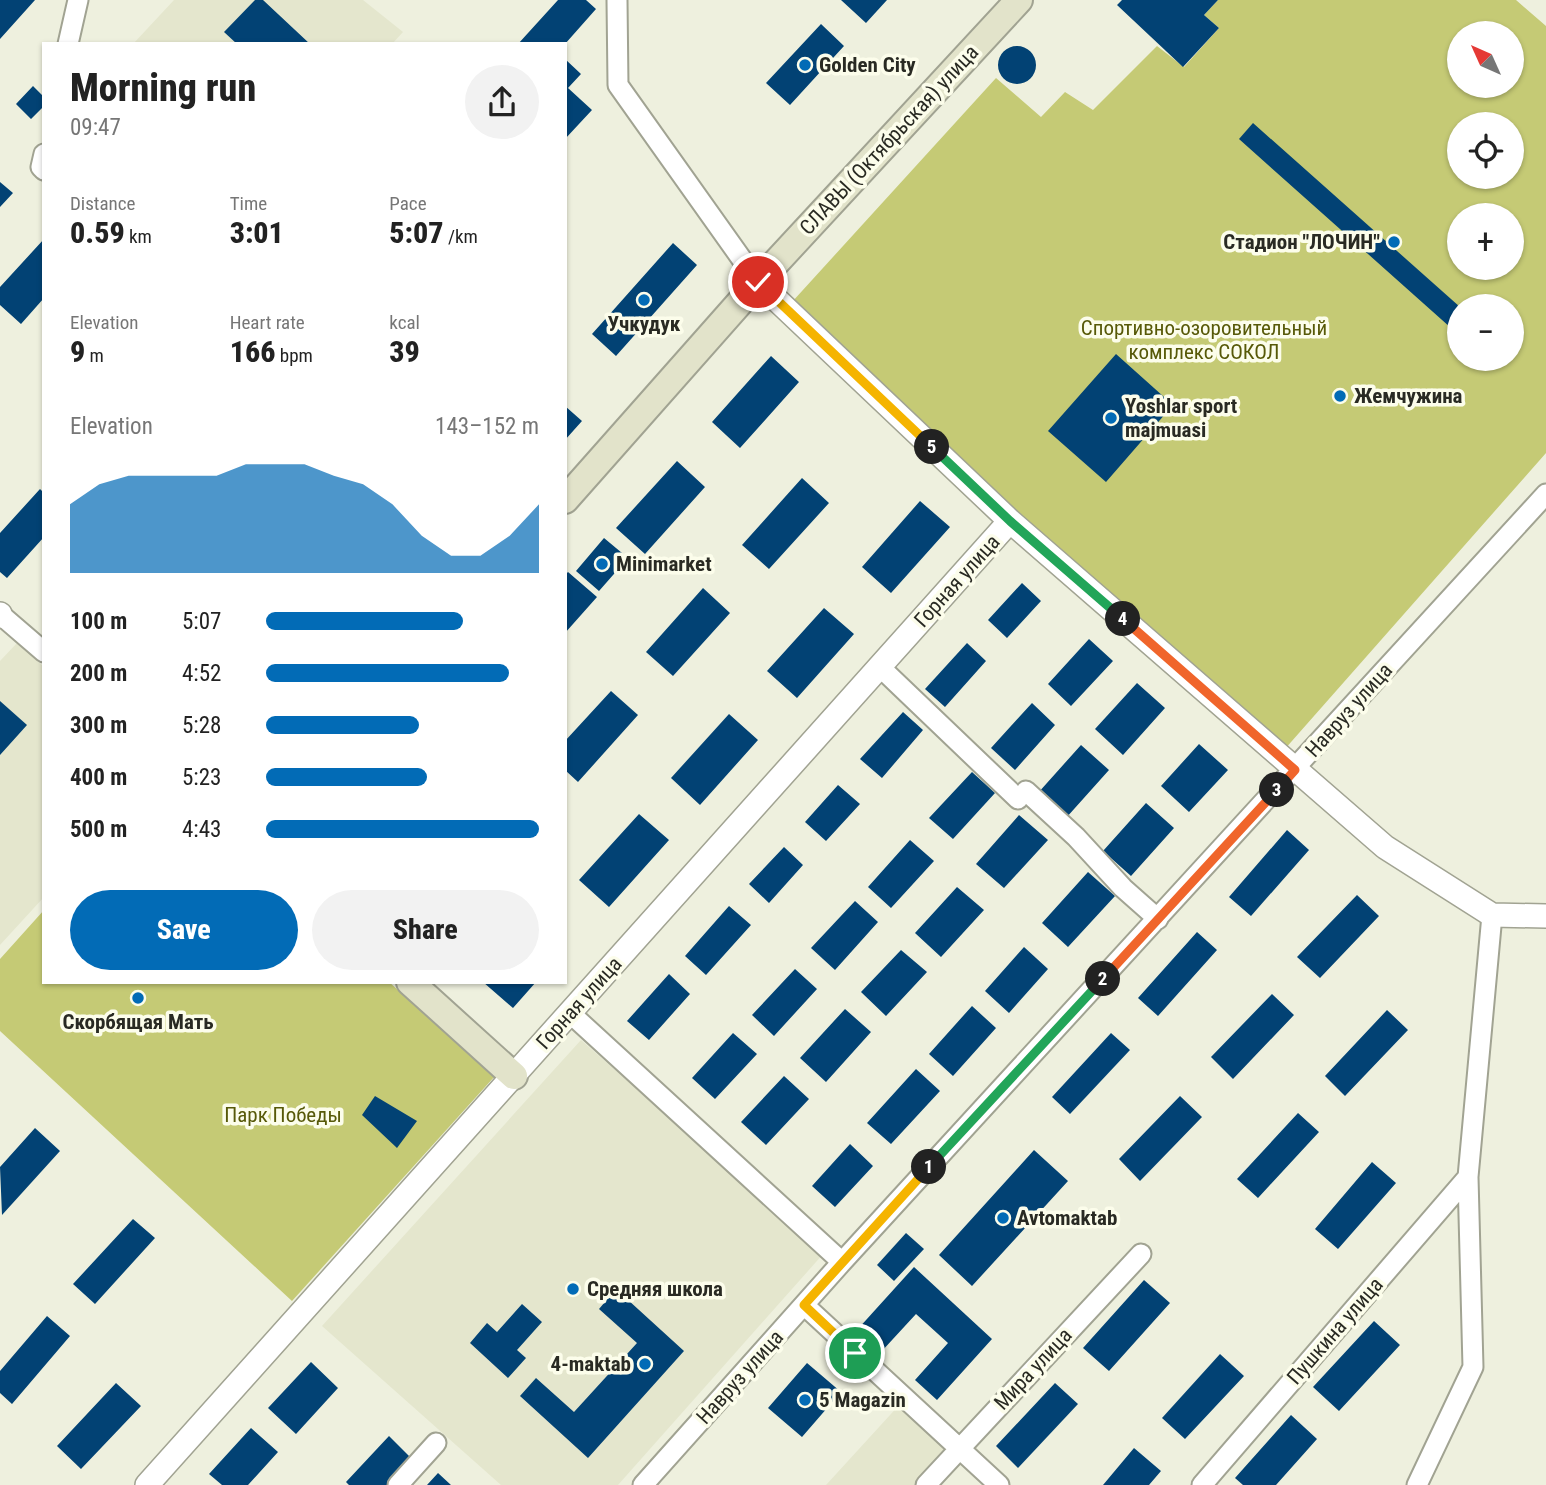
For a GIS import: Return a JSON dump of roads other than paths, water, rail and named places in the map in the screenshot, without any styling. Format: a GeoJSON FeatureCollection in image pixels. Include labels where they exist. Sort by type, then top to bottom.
{"type":"FeatureCollection","features":[{"type":"Feature","properties":{"kind":"main road","name":"СЛАВЫ (Октябрьская) улица"},"geometry":{"type":"LineString","coordinates":[[567,498],[758,282],[1019,0]]}},
{"type":"Feature","properties":{"kind":"main road"},"geometry":{"type":"LineString","coordinates":[[412,984],[514,1076]]}},
{"type":"Feature","properties":{"kind":"street"},"geometry":{"type":"LineString","coordinates":[[68,42],[78,0]]}},
{"type":"Feature","properties":{"kind":"street"},"geometry":{"type":"LineString","coordinates":[[617,0],[618,85],[758,282],[1010,521],[1385,847],[1492,915],[1546,916]]}},
{"type":"Feature","properties":{"kind":"street","name":"Навруз улица"},"geometry":{"type":"LineString","coordinates":[[643,1485],[842,1262],[1546,494]]}},
{"type":"Feature","properties":{"kind":"street","name":"Горная улица"},"geometry":{"type":"LineString","coordinates":[[147,1485],[1010,521]]}},
{"type":"Feature","properties":{"kind":"street"},"geometry":{"type":"LineString","coordinates":[[0,615],[42,650]]}},
{"type":"Feature","properties":{"kind":"street"},"geometry":{"type":"LineString","coordinates":[[880,667],[957,738],[971,756],[1076,837],[1123,888],[1158,919]]}},
{"type":"Feature","properties":{"kind":"street"},"geometry":{"type":"LineString","coordinates":[[1417,1485],[1473,1367],[1468,1177],[1492,915]]}},
{"type":"Feature","properties":{"kind":"street"},"geometry":{"type":"LineString","coordinates":[[570,1013],[842,1262]]}},
{"type":"Feature","properties":{"kind":"street","name":"Пушкина улица"},"geometry":{"type":"LineString","coordinates":[[1202,1485],[1468,1177]]}},
{"type":"Feature","properties":{"kind":"street","name":"Мира улица"},"geometry":{"type":"LineString","coordinates":[[926,1485],[1141,1254]]}},
{"type":"Feature","properties":{"kind":"street"},"geometry":{"type":"LineString","coordinates":[[804,1305],[999,1485]]}},
{"type":"Feature","properties":{"kind":"street"},"geometry":{"type":"LineString","coordinates":[[398,1485],[436,1443]]}},
{"type":"Feature","properties":{"kind":"place","name":"Golden City"},"geometry":{"type":"Point","coordinates":[805,65]}},
{"type":"Feature","properties":{"kind":"place","name":"Стадион \"ЛОЧИН\""},"geometry":{"type":"Point","coordinates":[1394,242]}},
{"type":"Feature","properties":{"kind":"place","name":"Учкудук"},"geometry":{"type":"Point","coordinates":[644,300]}},
{"type":"Feature","properties":{"kind":"place","name":"Жемчужина"},"geometry":{"type":"Point","coordinates":[1340,396]}},
{"type":"Feature","properties":{"kind":"place","name":"Yoshlar sport majmuasi"},"geometry":{"type":"Point","coordinates":[1111,418]}},
{"type":"Feature","properties":{"kind":"place","name":"Minimarket"},"geometry":{"type":"Point","coordinates":[602,564]}},
{"type":"Feature","properties":{"kind":"place","name":"Скорбящая Мать"},"geometry":{"type":"Point","coordinates":[138,998]}},
{"type":"Feature","properties":{"kind":"place","name":"Avtomaktab"},"geometry":{"type":"Point","coordinates":[1003,1218]}},
{"type":"Feature","properties":{"kind":"place","name":"Средняя школа"},"geometry":{"type":"Point","coordinates":[573,1289]}},
{"type":"Feature","properties":{"kind":"place","name":"4-maktab"},"geometry":{"type":"Point","coordinates":[645,1364]}},
{"type":"Feature","properties":{"kind":"place","name":"5 Magazin"},"geometry":{"type":"Point","coordinates":[805,1400]}},
{"type":"Feature","properties":{"kind":"park label","name":"Спортивно-озоровительный комплекс СОКОЛ"},"geometry":{"type":"Point","coordinates":[1204,340]}},
{"type":"Feature","properties":{"kind":"park label","name":"Парк Победы"},"geometry":{"type":"Point","coordinates":[283,1115]}}]}
